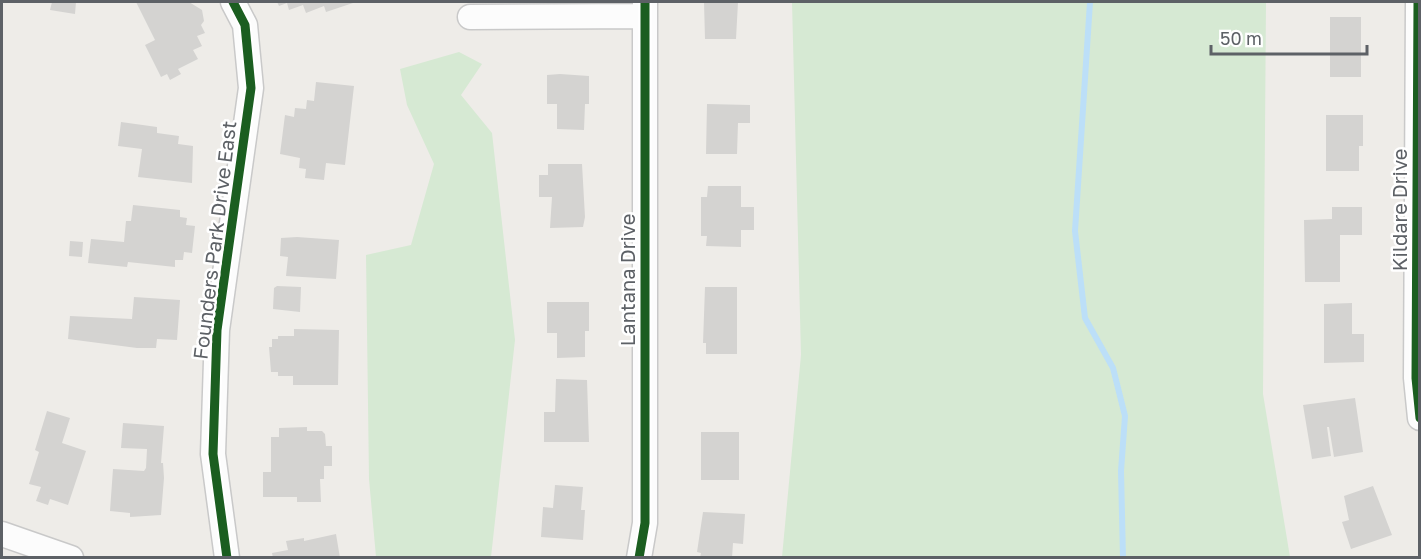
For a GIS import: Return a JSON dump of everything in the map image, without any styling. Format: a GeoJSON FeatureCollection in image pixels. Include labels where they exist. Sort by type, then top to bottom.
{"type":"FeatureCollection","features":[{"type":"Feature","properties":{"kind":"street","name":"Founders Park Drive East"},"geometry":{"type":"LineString","coordinates":[[227,558],[213,453],[217,330],[251,88],[245,25],[233,2]]}},
{"type":"Feature","properties":{"kind":"street","name":"Kildare Drive"},"geometry":{"type":"LineString","coordinates":[[1418,2],[1416,378],[1419,418]]}},
{"type":"Feature","properties":{"kind":"street"},"geometry":{"type":"LineString","coordinates":[[470,17],[506,18],[645,9]]}},
{"type":"Feature","properties":{"kind":"street","name":"Lantana Drive"},"geometry":{"type":"LineString","coordinates":[[639,558],[645,511],[645,9]]}},
{"type":"Feature","properties":{"kind":"street"},"geometry":{"type":"LineString","coordinates":[[2,534],[71,558]]}},
{"type":"Feature","properties":{"kind":"green space"},"geometry":{"type":"Polygon","coordinates":[[[792,2],[1266,2],[1263,394],[1290,557],[782,557],[801,355],[792,2]]]}},
{"type":"Feature","properties":{"kind":"green space"},"geometry":{"type":"Polygon","coordinates":[[[459,52],[482,64],[461,95],[492,133],[515,340],[491,557],[376,557],[369,479],[366,255],[411,245],[434,164],[407,105],[400,69],[459,52]]]}},
{"type":"Feature","properties":{"kind":"building"},"geometry":{"type":"Polygon","coordinates":[[[52,2],[76,2],[75,14],[50,10],[52,2]]]}},
{"type":"Feature","properties":{"kind":"building"},"geometry":{"type":"Polygon","coordinates":[[[136,2],[189,2],[202,10],[204,21],[201,25],[205,33],[197,36],[202,46],[193,50],[198,59],[178,69],[181,74],[170,80],[167,74],[161,77],[145,45],[155,40],[136,2]]]}},
{"type":"Feature","properties":{"kind":"building"},"geometry":{"type":"Polygon","coordinates":[[[277,2],[356,2],[326,12],[324,6],[306,13],[303,5],[289,10],[287,3],[279,6],[277,2]]]}},
{"type":"Feature","properties":{"kind":"building"},"geometry":{"type":"Polygon","coordinates":[[[704,2],[738,2],[736,39],[705,39],[704,2]]]}},
{"type":"Feature","properties":{"kind":"building"},"geometry":{"type":"Polygon","coordinates":[[[1330,17],[1361,17],[1361,77],[1330,77],[1330,17]]]}},
{"type":"Feature","properties":{"kind":"building"},"geometry":{"type":"Polygon","coordinates":[[[547,75],[589,76],[589,104],[585,104],[584,130],[557,129],[557,104],[547,104],[547,75]]]}},
{"type":"Feature","properties":{"kind":"building"},"geometry":{"type":"Polygon","coordinates":[[[316,82],[354,86],[345,165],[326,163],[324,180],[305,178],[306,169],[299,168],[300,158],[280,154],[285,115],[294,117],[295,108],[306,109],[307,100],[314,101],[316,82]]]}},
{"type":"Feature","properties":{"kind":"building"},"geometry":{"type":"Polygon","coordinates":[[[707,104],[750,105],[750,123],[738,123],[737,154],[706,154],[707,104]]]}},
{"type":"Feature","properties":{"kind":"building"},"geometry":{"type":"Polygon","coordinates":[[[1326,115],[1363,115],[1363,146],[1359,146],[1359,171],[1326,171],[1326,115]]]}},
{"type":"Feature","properties":{"kind":"building"},"geometry":{"type":"Polygon","coordinates":[[[121,122],[157,127],[157,133],[179,136],[178,144],[193,146],[192,183],[138,177],[142,149],[118,146],[121,122]]]}},
{"type":"Feature","properties":{"kind":"building"},"geometry":{"type":"Polygon","coordinates":[[[548,164],[582,164],[585,217],[583,227],[550,228],[552,197],[539,197],[539,175],[548,175],[548,164]]]}},
{"type":"Feature","properties":{"kind":"building"},"geometry":{"type":"Polygon","coordinates":[[[708,186],[741,186],[741,207],[754,207],[754,230],[741,230],[741,247],[706,246],[707,236],[701,236],[701,197],[707,197],[708,186]]]}},
{"type":"Feature","properties":{"kind":"building"},"geometry":{"type":"Polygon","coordinates":[[[133,205],[180,210],[180,217],[187,218],[186,225],[195,226],[192,253],[184,252],[183,260],[175,260],[175,267],[128,262],[127,267],[88,263],[91,239],[124,242],[126,221],[131,221],[133,205]]]}},
{"type":"Feature","properties":{"kind":"building"},"geometry":{"type":"Polygon","coordinates":[[[1332,207],[1362,207],[1362,235],[1340,235],[1340,282],[1305,282],[1304,220],[1332,219],[1332,207]]]}},
{"type":"Feature","properties":{"kind":"building"},"geometry":{"type":"Polygon","coordinates":[[[281,238],[339,240],[336,279],[286,276],[288,257],[280,256],[281,238]]]}},
{"type":"Feature","properties":{"kind":"building"},"geometry":{"type":"Polygon","coordinates":[[[70,241],[83,242],[82,257],[69,256],[70,241]]]}},
{"type":"Feature","properties":{"kind":"building"},"geometry":{"type":"Polygon","coordinates":[[[277,286],[301,287],[300,312],[273,309],[274,288],[277,286]]]}},
{"type":"Feature","properties":{"kind":"building"},"geometry":{"type":"Polygon","coordinates":[[[705,287],[737,287],[737,354],[706,354],[706,343],[703,343],[705,287]]]}},
{"type":"Feature","properties":{"kind":"building"},"geometry":{"type":"Polygon","coordinates":[[[134,297],[180,300],[177,340],[157,339],[156,348],[137,348],[68,339],[70,316],[132,319],[134,297]]]}},
{"type":"Feature","properties":{"kind":"building"},"geometry":{"type":"Polygon","coordinates":[[[547,302],[589,302],[589,331],[585,331],[585,357],[557,358],[557,333],[547,333],[547,302]]]}},
{"type":"Feature","properties":{"kind":"building"},"geometry":{"type":"Polygon","coordinates":[[[1352,303],[1352,334],[1364,334],[1364,362],[1324,363],[1324,304],[1352,303]]]}},
{"type":"Feature","properties":{"kind":"building"},"geometry":{"type":"Polygon","coordinates":[[[294,329],[339,330],[338,385],[293,385],[293,376],[278,376],[278,372],[271,372],[269,347],[272,347],[272,339],[278,339],[278,336],[294,336],[294,329]]]}},
{"type":"Feature","properties":{"kind":"building"},"geometry":{"type":"Polygon","coordinates":[[[556,379],[587,380],[589,442],[544,442],[544,412],[555,412],[556,379]]]}},
{"type":"Feature","properties":{"kind":"building"},"geometry":{"type":"Polygon","coordinates":[[[1355,398],[1363,452],[1334,457],[1329,427],[1327,427],[1331,456],[1312,459],[1303,405],[1355,398]]]}},
{"type":"Feature","properties":{"kind":"building"},"geometry":{"type":"Polygon","coordinates":[[[47,411],[70,418],[62,443],[86,451],[68,505],[50,499],[48,505],[36,501],[41,487],[29,484],[39,452],[35,450],[47,411]]]}},
{"type":"Feature","properties":{"kind":"building"},"geometry":{"type":"Polygon","coordinates":[[[123,423],[164,426],[161,515],[130,517],[130,513],[110,511],[113,469],[144,471],[146,468],[147,449],[121,448],[123,423]]]}},
{"type":"Feature","properties":{"kind":"building"},"geometry":{"type":"Polygon","coordinates":[[[307,427],[307,431],[322,431],[325,434],[326,446],[332,446],[332,466],[324,466],[324,479],[320,479],[321,502],[297,502],[297,497],[263,497],[263,472],[271,472],[271,437],[279,437],[279,428],[307,427]]]}},
{"type":"Feature","properties":{"kind":"building"},"geometry":{"type":"Polygon","coordinates":[[[701,432],[739,432],[739,480],[701,480],[701,432]]]}},
{"type":"Feature","properties":{"kind":"building"},"geometry":{"type":"Polygon","coordinates":[[[555,485],[583,487],[581,510],[585,510],[583,540],[541,537],[543,507],[553,508],[555,485]]]}},
{"type":"Feature","properties":{"kind":"building"},"geometry":{"type":"Polygon","coordinates":[[[1373,486],[1392,535],[1351,549],[1342,522],[1349,520],[1344,496],[1373,486]]]}},
{"type":"Feature","properties":{"kind":"building"},"geometry":{"type":"Polygon","coordinates":[[[703,512],[745,514],[743,544],[733,543],[732,558],[700,558],[701,553],[697,552],[703,512]]]}},
{"type":"Feature","properties":{"kind":"building"},"geometry":{"type":"Polygon","coordinates":[[[336,534],[340,558],[273,558],[272,553],[288,550],[286,541],[304,538],[304,541],[336,534]]]}},
{"type":"Feature","properties":{"kind":"waterway"},"geometry":{"type":"LineString","coordinates":[[1090,2],[1075,231],[1085,318],[1113,368],[1125,416],[1121,471],[1123,558]]}},
{"type":"Feature","properties":{"kind":"cycle path"},"geometry":{"type":"LineString","coordinates":[[227,558],[213,454],[217,330],[251,88],[245,25],[233,2]]}},
{"type":"Feature","properties":{"kind":"cycle path"},"geometry":{"type":"LineString","coordinates":[[639,558],[645,523],[645,2]]}},
{"type":"Feature","properties":{"kind":"cycle path"},"geometry":{"type":"LineString","coordinates":[[1418,2],[1416,378],[1420,418]]}}]}
